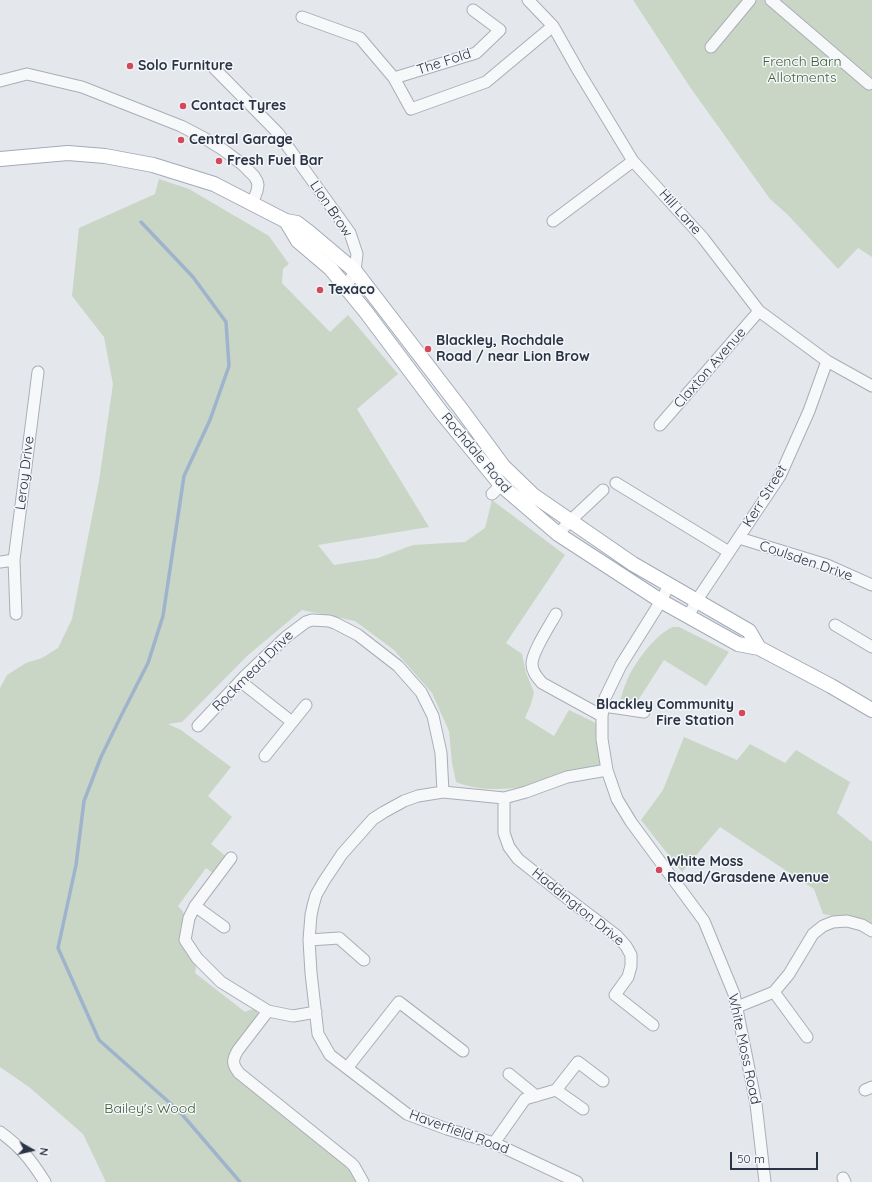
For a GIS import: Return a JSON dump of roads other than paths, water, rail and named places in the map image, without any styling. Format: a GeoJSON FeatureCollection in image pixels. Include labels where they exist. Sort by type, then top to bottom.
{"type":"FeatureCollection","features":[{"type":"Feature","properties":{"kind":"main road","name":"Rochdale Road"},"geometry":{"type":"LineString","coordinates":[[0,160],[68,153],[105,156],[153,165],[214,184],[286,221],[297,223],[302,226],[355,271],[503,466],[533,495],[633,564],[749,630],[759,648]]}},
{"type":"Feature","properties":{"kind":"main road","name":"Rochdale Road"},"geometry":{"type":"LineString","coordinates":[[286,221],[298,240],[331,269],[366,312],[441,412],[496,490],[558,534],[661,601],[738,644],[759,648],[831,686],[872,710]]}},
{"type":"Feature","properties":{"kind":"street","name":"Hill Lane"},"geometry":{"type":"LineString","coordinates":[[528,0],[553,26],[578,72],[633,161],[703,238],[759,311],[827,361],[872,386]]}},
{"type":"Feature","properties":{"kind":"street"},"geometry":{"type":"LineString","coordinates":[[711,47],[750,0]]}},
{"type":"Feature","properties":{"kind":"street"},"geometry":{"type":"LineString","coordinates":[[771,0],[869,84]]}},
{"type":"Feature","properties":{"kind":"street","name":"The Fold"},"geometry":{"type":"LineString","coordinates":[[394,78],[476,53],[500,30],[472,10]]}},
{"type":"Feature","properties":{"kind":"street"},"geometry":{"type":"LineString","coordinates":[[302,17],[360,38],[394,78],[411,109],[486,82],[553,26]]}},
{"type":"Feature","properties":{"kind":"street","name":"Lion Brow"},"geometry":{"type":"LineString","coordinates":[[214,68],[278,133],[350,233],[357,254],[355,271],[346,287]]}},
{"type":"Feature","properties":{"kind":"street"},"geometry":{"type":"LineString","coordinates":[[0,81],[27,74],[82,87],[181,126],[222,149],[242,164],[254,176],[258,181],[258,185],[252,204]]}},
{"type":"Feature","properties":{"kind":"street"},"geometry":{"type":"LineString","coordinates":[[553,221],[633,161]]}},
{"type":"Feature","properties":{"kind":"street","name":"Claxton Avenue"},"geometry":{"type":"LineString","coordinates":[[660,425],[759,311]]}},
{"type":"Feature","properties":{"kind":"street","name":"Kerr Street"},"geometry":{"type":"LineString","coordinates":[[688,616],[696,601],[780,476],[809,411],[827,361]]}},
{"type":"Feature","properties":{"kind":"street","name":"Leroy Drive"},"geometry":{"type":"LineString","coordinates":[[16,614],[14,560],[38,372]]}},
{"type":"Feature","properties":{"kind":"street"},"geometry":{"type":"LineString","coordinates":[[616,483],[729,552]]}},
{"type":"Feature","properties":{"kind":"street"},"geometry":{"type":"LineString","coordinates":[[558,534],[603,490]]}},
{"type":"Feature","properties":{"kind":"street","name":"Coulsden Drive"},"geometry":{"type":"LineString","coordinates":[[739,538],[827,566],[872,585]]}},
{"type":"Feature","properties":{"kind":"street"},"geometry":{"type":"LineString","coordinates":[[0,562],[14,560]]}},
{"type":"Feature","properties":{"kind":"street","name":"White Moss Road"},"geometry":{"type":"LineString","coordinates":[[669,585],[661,601],[621,664],[605,698],[602,739],[607,770],[617,799],[631,822],[704,921],[734,994],[756,1104],[764,1182]]}},
{"type":"Feature","properties":{"kind":"street"},"geometry":{"type":"LineString","coordinates":[[556,614],[536,650],[532,664],[535,675],[542,683],[603,711],[644,712]]}},
{"type":"Feature","properties":{"kind":"street","name":"Rockmead Drive"},"geometry":{"type":"LineString","coordinates":[[198,726],[286,637],[306,622],[312,620],[329,621],[358,635],[398,666],[421,692],[433,716],[441,753],[443,792]]}},
{"type":"Feature","properties":{"kind":"street"},"geometry":{"type":"LineString","coordinates":[[835,625],[872,647]]}},
{"type":"Feature","properties":{"kind":"street"},"geometry":{"type":"LineString","coordinates":[[240,682],[292,722]]}},
{"type":"Feature","properties":{"kind":"street"},"geometry":{"type":"LineString","coordinates":[[265,756],[306,706]]}},
{"type":"Feature","properties":{"kind":"street","name":"Haverfield Road"},"geometry":{"type":"LineString","coordinates":[[577,1182],[494,1143],[447,1129],[407,1114],[330,1055],[318,1034],[309,940],[311,915],[316,895],[342,854],[373,819],[404,801],[418,796],[443,792],[504,798],[526,792],[567,777],[607,770]]}},
{"type":"Feature","properties":{"kind":"street","name":"Haddington Drive"},"geometry":{"type":"LineString","coordinates":[[504,798],[504,832],[509,847],[518,858],[617,936],[626,946],[631,955],[631,966],[628,977],[615,995],[653,1025]]}},
{"type":"Feature","properties":{"kind":"street"},"geometry":{"type":"LineString","coordinates":[[232,858],[195,906],[189,918],[185,940],[197,958],[221,982],[268,1011],[294,1016],[316,1012]]}},
{"type":"Feature","properties":{"kind":"street"},"geometry":{"type":"LineString","coordinates":[[195,906],[224,927]]}},
{"type":"Feature","properties":{"kind":"street"},"geometry":{"type":"LineString","coordinates":[[737,1007],[774,992],[789,974],[813,934],[823,926],[833,922],[847,921],[862,925],[872,931]]}},
{"type":"Feature","properties":{"kind":"street"},"geometry":{"type":"LineString","coordinates":[[309,940],[339,938],[364,960]]}},
{"type":"Feature","properties":{"kind":"street"},"geometry":{"type":"LineString","coordinates":[[774,992],[807,1037]]}},
{"type":"Feature","properties":{"kind":"street"},"geometry":{"type":"LineString","coordinates":[[347,1068],[399,1002],[463,1051]]}},
{"type":"Feature","properties":{"kind":"street"},"geometry":{"type":"LineString","coordinates":[[268,1011],[238,1050],[234,1057],[235,1068],[239,1073],[351,1163],[363,1182]]}},
{"type":"Feature","properties":{"kind":"street"},"geometry":{"type":"LineString","coordinates":[[494,1143],[525,1099],[556,1090],[578,1062],[602,1081]]}},
{"type":"Feature","properties":{"kind":"street"},"geometry":{"type":"LineString","coordinates":[[509,1074],[536,1096]]}},
{"type":"Feature","properties":{"kind":"street"},"geometry":{"type":"LineString","coordinates":[[556,1090],[583,1109]]}},
{"type":"Feature","properties":{"kind":"street"},"geometry":{"type":"LineString","coordinates":[[0,1132],[14,1142],[33,1163],[45,1182]]}},
{"type":"Feature","properties":{"kind":"waterway"},"geometry":{"type":"LineString","coordinates":[[141,222],[193,277],[226,322],[229,366],[210,420],[184,476],[163,616],[148,663],[101,757],[84,801],[76,865],[58,948],[99,1040],[180,1112],[240,1182]]}},
{"type":"Feature","properties":{"kind":"place","name":"Solo Furniture"},"geometry":{"type":"Point","coordinates":[130,66]}},
{"type":"Feature","properties":{"kind":"place","name":"Contact Tyres"},"geometry":{"type":"Point","coordinates":[183,106]}},
{"type":"Feature","properties":{"kind":"place","name":"Central Garage"},"geometry":{"type":"Point","coordinates":[181,140]}},
{"type":"Feature","properties":{"kind":"place","name":"Fresh Fuel Bar"},"geometry":{"type":"Point","coordinates":[219,161]}},
{"type":"Feature","properties":{"kind":"place","name":"Texaco"},"geometry":{"type":"Point","coordinates":[320,290]}},
{"type":"Feature","properties":{"kind":"place","name":"Blackley, Rochdale Road / near Lion Brow"},"geometry":{"type":"Point","coordinates":[428,349]}},
{"type":"Feature","properties":{"kind":"place","name":"Blackley Community Fire Station"},"geometry":{"type":"Point","coordinates":[742,713]}},
{"type":"Feature","properties":{"kind":"place","name":"White Moss Road/Grasdene Avenue"},"geometry":{"type":"Point","coordinates":[659,870]}},
{"type":"Feature","properties":{"kind":"park label","name":"French Barn Allotments"},"geometry":{"type":"Point","coordinates":[802,70]}},
{"type":"Feature","properties":{"kind":"park label","name":"Bailey's Wood"},"geometry":{"type":"Point","coordinates":[150,1109]}}]}
